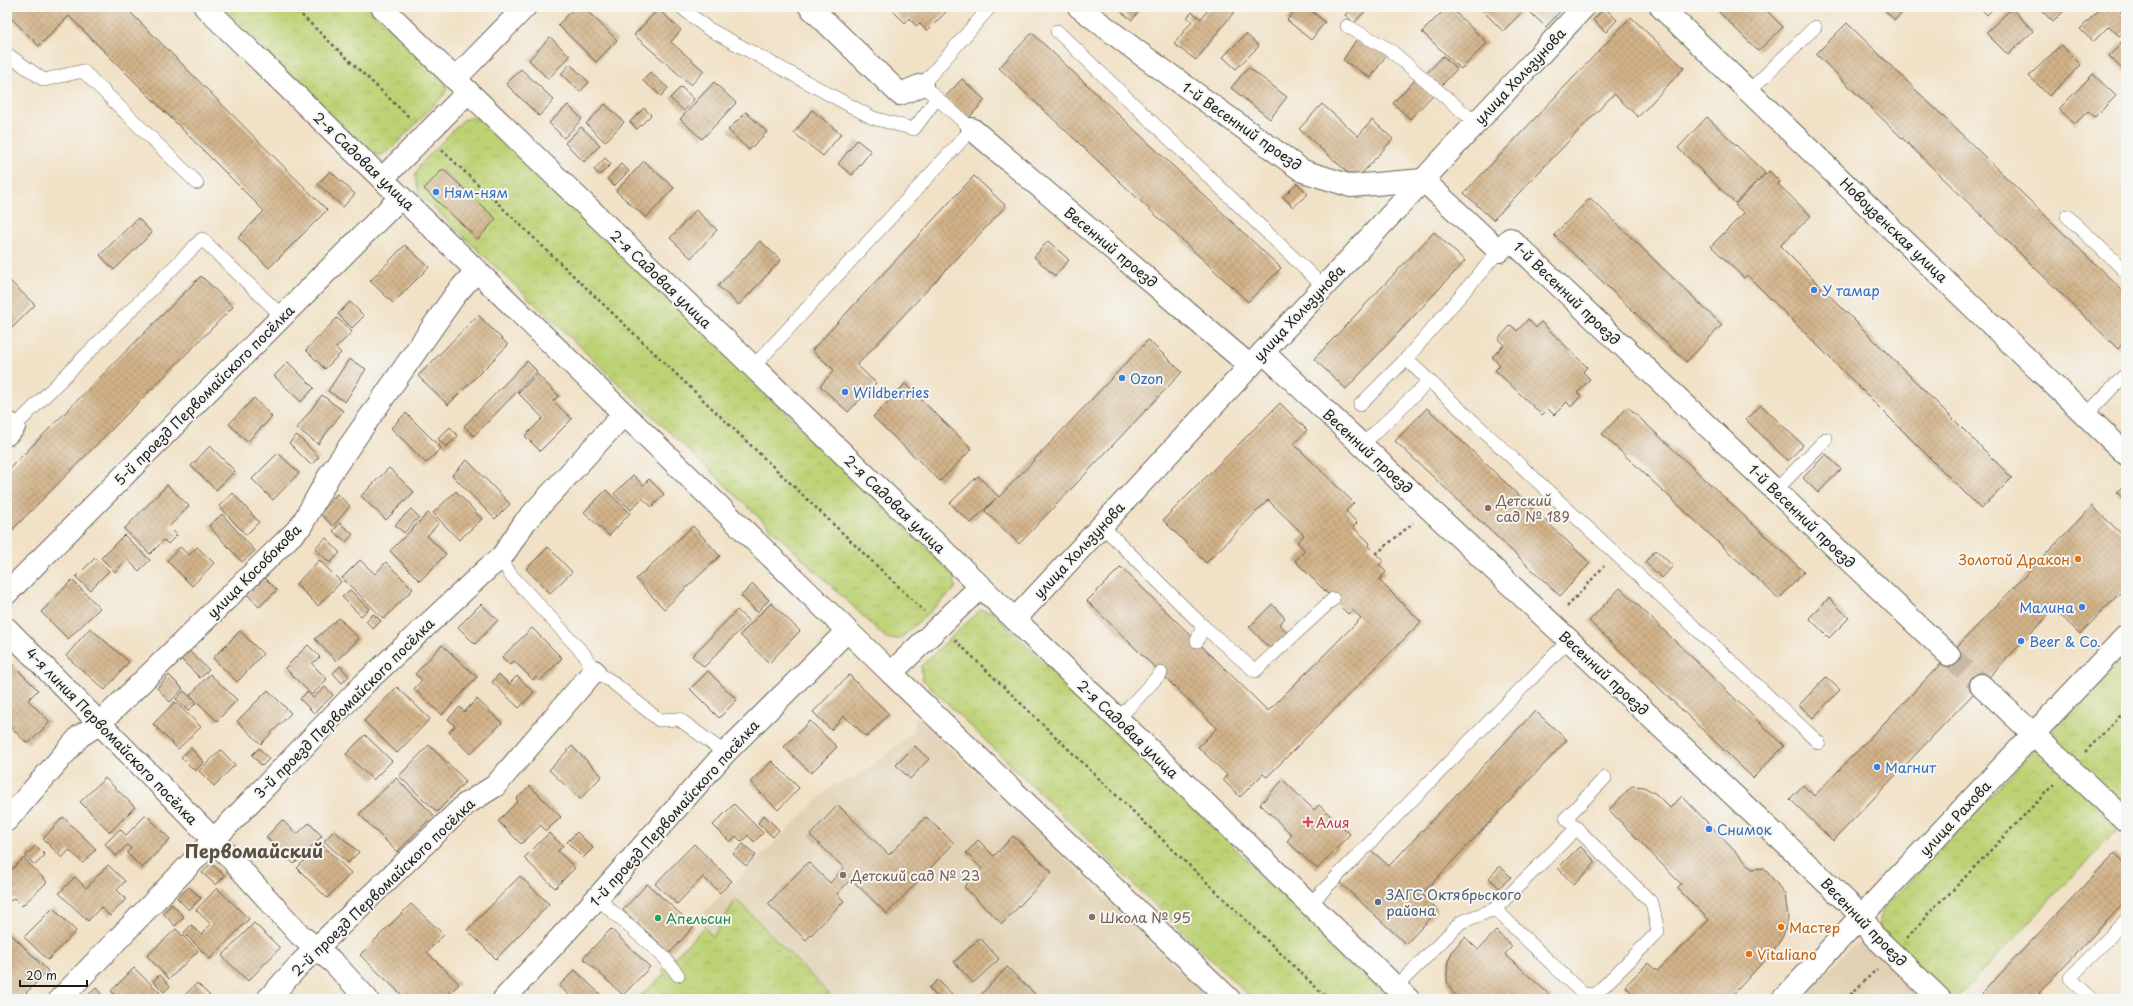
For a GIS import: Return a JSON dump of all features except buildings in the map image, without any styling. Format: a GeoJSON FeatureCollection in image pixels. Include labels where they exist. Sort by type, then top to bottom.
{"type":"FeatureCollection","features":[{"type":"Feature","properties":{"kind":"street","name":"2-я Садовая улица"},"geometry":{"type":"LineString","coordinates":[[206,7],[891,673],[1229,999]]}},
{"type":"Feature","properties":{"kind":"street","name":"2-я Садовая улица"},"geometry":{"type":"LineString","coordinates":[[382,7],[461,86],[1402,993]]}},
{"type":"Feature","properties":{"kind":"street"},"geometry":{"type":"LineString","coordinates":[[382,179],[426,134],[461,86],[525,7]]}},
{"type":"Feature","properties":{"kind":"street"},"geometry":{"type":"LineString","coordinates":[[810,7],[900,94],[929,92]]}},
{"type":"Feature","properties":{"kind":"street","name":"1-й Весенний проезд"},"geometry":{"type":"LineString","coordinates":[[1080,7],[1138,52],[1303,171],[1351,186],[1423,180],[1499,251],[1510,239],[1949,655]]}},
{"type":"Feature","properties":{"kind":"street","name":"улица Хользунова"},"geometry":{"type":"LineString","coordinates":[[1015,619],[1584,7]]}},
{"type":"Feature","properties":{"kind":"street","name":"Новоузенская улица"},"geometry":{"type":"LineString","coordinates":[[1662,7],[2126,454]]}},
{"type":"Feature","properties":{"kind":"street","name":"Весенний проезд"},"geometry":{"type":"LineString","coordinates":[[972,129],[1362,445],[1862,916],[1873,935],[1940,999]]}},
{"type":"Feature","properties":{"kind":"street","name":"5-й проезд Первомайского посёлка"},"geometry":{"type":"LineString","coordinates":[[7,593],[401,197]]}},
{"type":"Feature","properties":{"kind":"street","name":"улица Кособокова"},"geometry":{"type":"LineString","coordinates":[[7,820],[80,736],[99,724],[301,526],[334,468],[455,295],[477,270]]}},
{"type":"Feature","properties":{"kind":"street","name":"3-й проезд Первомайского посёлка"},"geometry":{"type":"LineString","coordinates":[[60,999],[215,841],[232,821],[364,684],[488,568],[501,558],[526,522],[624,414]]}},
{"type":"Feature","properties":{"kind":"street"},"geometry":{"type":"LineString","coordinates":[[891,673],[981,586]]}},
{"type":"Feature","properties":{"kind":"street","name":"4-я линия Первомайского посёлка"},"geometry":{"type":"LineString","coordinates":[[7,629],[215,841],[300,934],[334,963],[367,999]]}},
{"type":"Feature","properties":{"kind":"street","name":"1-й проезд Первомайского посёлка"},"geometry":{"type":"LineString","coordinates":[[504,999],[597,898],[725,753],[847,630]]}},
{"type":"Feature","properties":{"kind":"street","name":"улица Рахова"},"geometry":{"type":"LineString","coordinates":[[1782,999],[2126,636]]}},
{"type":"Feature","properties":{"kind":"street","name":"2-й проезд Первомайского посёлка"},"geometry":{"type":"LineString","coordinates":[[268,999],[317,949],[466,804],[495,786],[594,671]]}},
{"type":"Feature","properties":{"kind":"street"},"geometry":{"type":"LineString","coordinates":[[1981,685],[2034,733],[2069,769],[2126,821]]}},
{"type":"Feature","properties":{"kind":"lane"},"geometry":{"type":"LineString","coordinates":[[681,7],[707,28],[873,118],[914,129],[929,92],[990,7]]}},
{"type":"Feature","properties":{"kind":"lane"},"geometry":{"type":"LineString","coordinates":[[1347,26],[1390,50],[1476,123]]}},
{"type":"Feature","properties":{"kind":"lane"},"geometry":{"type":"LineString","coordinates":[[1749,91],[1815,27]]}},
{"type":"Feature","properties":{"kind":"lane"},"geometry":{"type":"LineString","coordinates":[[1057,31],[1324,287]]}},
{"type":"Feature","properties":{"kind":"lane"},"geometry":{"type":"LineString","coordinates":[[7,54],[44,80],[83,71],[197,183]]}},
{"type":"Feature","properties":{"kind":"lane"},"geometry":{"type":"LineString","coordinates":[[752,367],[972,129],[929,92]]}},
{"type":"Feature","properties":{"kind":"lane"},"geometry":{"type":"LineString","coordinates":[[2067,216],[2126,272]]}},
{"type":"Feature","properties":{"kind":"lane"},"geometry":{"type":"LineString","coordinates":[[9,428],[202,240],[282,316]]}},
{"type":"Feature","properties":{"kind":"lane"},"geometry":{"type":"LineString","coordinates":[[1360,405],[1406,359],[1499,251]]}},
{"type":"Feature","properties":{"kind":"lane"},"geometry":{"type":"LineString","coordinates":[[1406,359],[1819,743]]}},
{"type":"Feature","properties":{"kind":"lane"},"geometry":{"type":"LineString","coordinates":[[2086,415],[2126,374]]}},
{"type":"Feature","properties":{"kind":"lane"},"geometry":{"type":"LineString","coordinates":[[1362,445],[1429,381]]}},
{"type":"Feature","properties":{"kind":"lane"},"geometry":{"type":"LineString","coordinates":[[1776,491],[1826,438]]}},
{"type":"Feature","properties":{"kind":"lane"},"geometry":{"type":"LineString","coordinates":[[1102,526],[1203,626],[1255,671],[1333,598]]}},
{"type":"Feature","properties":{"kind":"lane"},"geometry":{"type":"LineString","coordinates":[[501,558],[510,574],[584,654],[594,671],[611,681],[659,720],[679,720],[725,753]]}},
{"type":"Feature","properties":{"kind":"lane"},"geometry":{"type":"LineString","coordinates":[[1197,641],[1203,626]]}},
{"type":"Feature","properties":{"kind":"lane"},"geometry":{"type":"LineString","coordinates":[[1310,904],[1569,640]]}},
{"type":"Feature","properties":{"kind":"lane"},"geometry":{"type":"LineString","coordinates":[[1118,719],[1161,673]]}},
{"type":"Feature","properties":{"kind":"lane"},"geometry":{"type":"LineString","coordinates":[[1495,909],[1583,994],[1595,995],[1658,932],[1652,902],[1566,818],[1605,778]]}},
{"type":"Feature","properties":{"kind":"lane"},"geometry":{"type":"LineString","coordinates":[[1402,993],[1461,922],[1495,909],[1577,828]]}},
{"type":"Feature","properties":{"kind":"lane"},"geometry":{"type":"LineString","coordinates":[[597,898],[663,956],[678,975]]}},
{"type":"Feature","properties":{"kind":"lane"},"geometry":{"type":"LineString","coordinates":[[2092,999],[2070,978],[2126,920]]}},
{"type":"Feature","properties":{"kind":"path"},"geometry":{"type":"LineString","coordinates":[[293,7],[1328,999]]}},
{"type":"Feature","properties":{"kind":"path"},"geometry":{"type":"LineString","coordinates":[[1376,554],[1429,509]]}},
{"type":"Feature","properties":{"kind":"path"},"geometry":{"type":"LineString","coordinates":[[1552,624],[1615,554]]}},
{"type":"Feature","properties":{"kind":"path"},"geometry":{"type":"LineString","coordinates":[[1846,999],[1893,954],[1938,903],[1947,896],[2126,710]]}},
{"type":"Feature","properties":{"kind":"shaded area"},"geometry":{"type":"Polygon","coordinates":[[[917,717],[1210,999],[770,999],[704,927],[699,917],[832,786],[859,775],[911,735],[917,717]]]}},
{"type":"Feature","properties":{"kind":"shaded area"},"geometry":{"type":"Polygon","coordinates":[[[1863,942],[1871,945],[1927,999],[1800,999],[1852,946],[1863,942]]]}},
{"type":"Feature","properties":{"kind":"green space"},"geometry":{"type":"Polygon","coordinates":[[[221,7],[367,7],[444,80],[447,88],[443,96],[390,150],[381,155],[372,154],[221,7]]]}},
{"type":"Feature","properties":{"kind":"green space"},"geometry":{"type":"Polygon","coordinates":[[[474,117],[485,121],[953,574],[956,588],[900,639],[887,639],[419,194],[415,176],[420,165],[463,120],[474,117]]]}},
{"type":"Feature","properties":{"kind":"green space"},"geometry":{"type":"Polygon","coordinates":[[[980,610],[992,612],[1390,999],[1252,999],[922,679],[921,666],[980,610]]]}},
{"type":"Feature","properties":{"kind":"green space"},"geometry":{"type":"Polygon","coordinates":[[[2126,653],[2126,821],[1956,999],[1953,999],[1881,931],[1879,919],[1884,908],[2126,653]]]}},
{"type":"Feature","properties":{"kind":"green space"},"geometry":{"type":"Polygon","coordinates":[[[736,899],[834,999],[637,999],[664,974],[663,969],[704,927],[713,937],[736,899]]]}},
{"type":"Feature","properties":{"kind":"tunnel"},"geometry":{"type":"LineString","coordinates":[[1949,655],[1981,685]]}},
{"type":"Feature","properties":{"kind":"place","name":"Ням-ням"},"geometry":{"type":"Point","coordinates":[436,192]}},
{"type":"Feature","properties":{"kind":"place","name":"У тамар"},"geometry":{"type":"Point","coordinates":[1814,290]}},
{"type":"Feature","properties":{"kind":"place","name":"Ozon"},"geometry":{"type":"Point","coordinates":[1122,378]}},
{"type":"Feature","properties":{"kind":"place","name":"Wildberries"},"geometry":{"type":"Point","coordinates":[845,392]}},
{"type":"Feature","properties":{"kind":"place","name":"Детский сад № 189"},"geometry":{"type":"Point","coordinates":[1488,508]}},
{"type":"Feature","properties":{"kind":"place","name":"Золотой Дракон"},"geometry":{"type":"Point","coordinates":[2078,559]}},
{"type":"Feature","properties":{"kind":"place","name":"Малина"},"geometry":{"type":"Point","coordinates":[2082,607]}},
{"type":"Feature","properties":{"kind":"place","name":"Beer & Co."},"geometry":{"type":"Point","coordinates":[2021,641]}},
{"type":"Feature","properties":{"kind":"place","name":"Магнит"},"geometry":{"type":"Point","coordinates":[1877,767]}},
{"type":"Feature","properties":{"kind":"place","name":"Алия"},"geometry":{"type":"Point","coordinates":[1308,822]}},
{"type":"Feature","properties":{"kind":"place","name":"Снимок"},"geometry":{"type":"Point","coordinates":[1709,829]}},
{"type":"Feature","properties":{"kind":"place","name":"Детский сад № 23"},"geometry":{"type":"Point","coordinates":[843,875]}},
{"type":"Feature","properties":{"kind":"place","name":"ЗАГС Октябрьского района"},"geometry":{"type":"Point","coordinates":[1378,902]}},
{"type":"Feature","properties":{"kind":"place","name":"Школа № 95"},"geometry":{"type":"Point","coordinates":[1092,917]}},
{"type":"Feature","properties":{"kind":"place","name":"Апельсин"},"geometry":{"type":"Point","coordinates":[658,918]}},
{"type":"Feature","properties":{"kind":"place","name":"Мастер"},"geometry":{"type":"Point","coordinates":[1781,927]}},
{"type":"Feature","properties":{"kind":"place","name":"Vitaliano"},"geometry":{"type":"Point","coordinates":[1749,954]}},
{"type":"Feature","properties":{"kind":"district","name":"Первомайский"},"geometry":{"type":"Point","coordinates":[254,850]}}]}
